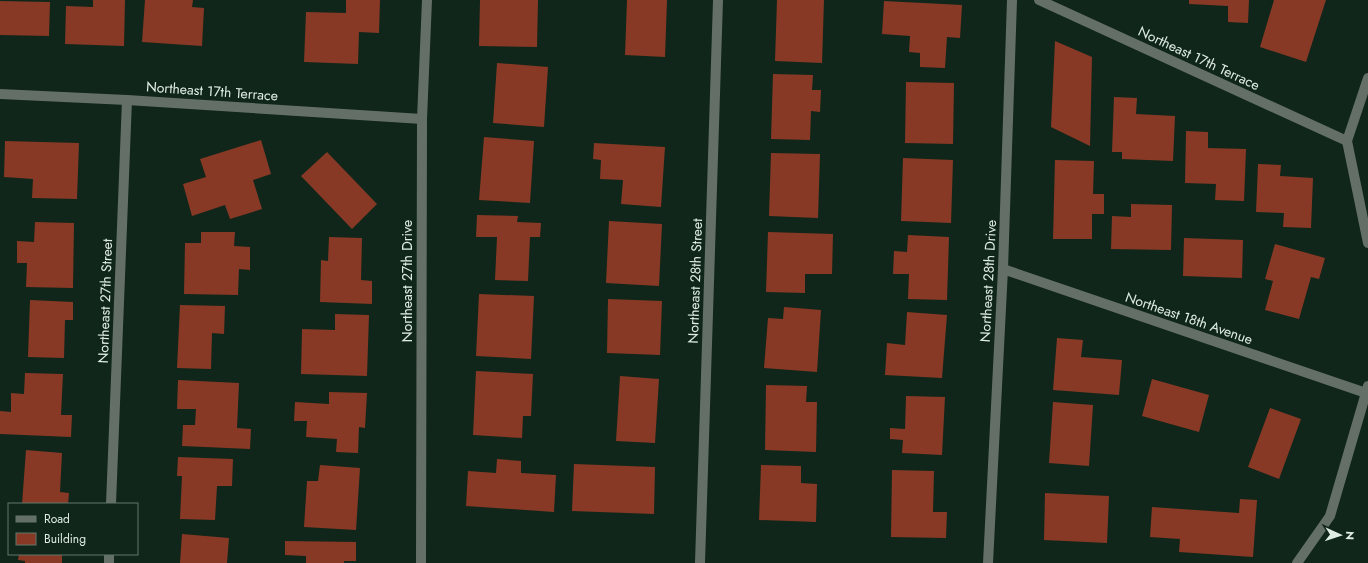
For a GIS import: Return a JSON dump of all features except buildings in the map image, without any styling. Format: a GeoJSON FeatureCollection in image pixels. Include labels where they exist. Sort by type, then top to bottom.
{"type":"FeatureCollection","features":[{"type":"Feature","properties":{"kind":"street","name":"Northeast 27th Drive"},"geometry":{"type":"LineString","coordinates":[[421,563],[422,120],[427,0]]}},
{"type":"Feature","properties":{"kind":"street","name":"Northeast 28th Street"},"geometry":{"type":"LineString","coordinates":[[700,563],[718,0]]}},
{"type":"Feature","properties":{"kind":"street","name":"Northeast 28th Drive"},"geometry":{"type":"LineString","coordinates":[[988,563],[1003,269],[1012,0]]}},
{"type":"Feature","properties":{"kind":"street","name":"Northeast 17th Terrace"},"geometry":{"type":"LineString","coordinates":[[1039,0],[1347,141]]}},
{"type":"Feature","properties":{"kind":"street"},"geometry":{"type":"LineString","coordinates":[[1368,78],[1347,141],[1368,243]]}},
{"type":"Feature","properties":{"kind":"street","name":"Northeast 17th Terrace"},"geometry":{"type":"LineString","coordinates":[[0,94],[127,100],[422,120]]}},
{"type":"Feature","properties":{"kind":"street","name":"Northeast 27th Street"},"geometry":{"type":"LineString","coordinates":[[111,503],[127,100]]}},
{"type":"Feature","properties":{"kind":"street","name":"Northeast 18th Avenue"},"geometry":{"type":"LineString","coordinates":[[1003,269],[1367,390]]}},
{"type":"Feature","properties":{"kind":"street"},"geometry":{"type":"LineString","coordinates":[[1297,563],[1330,516],[1367,390]]}}]}
